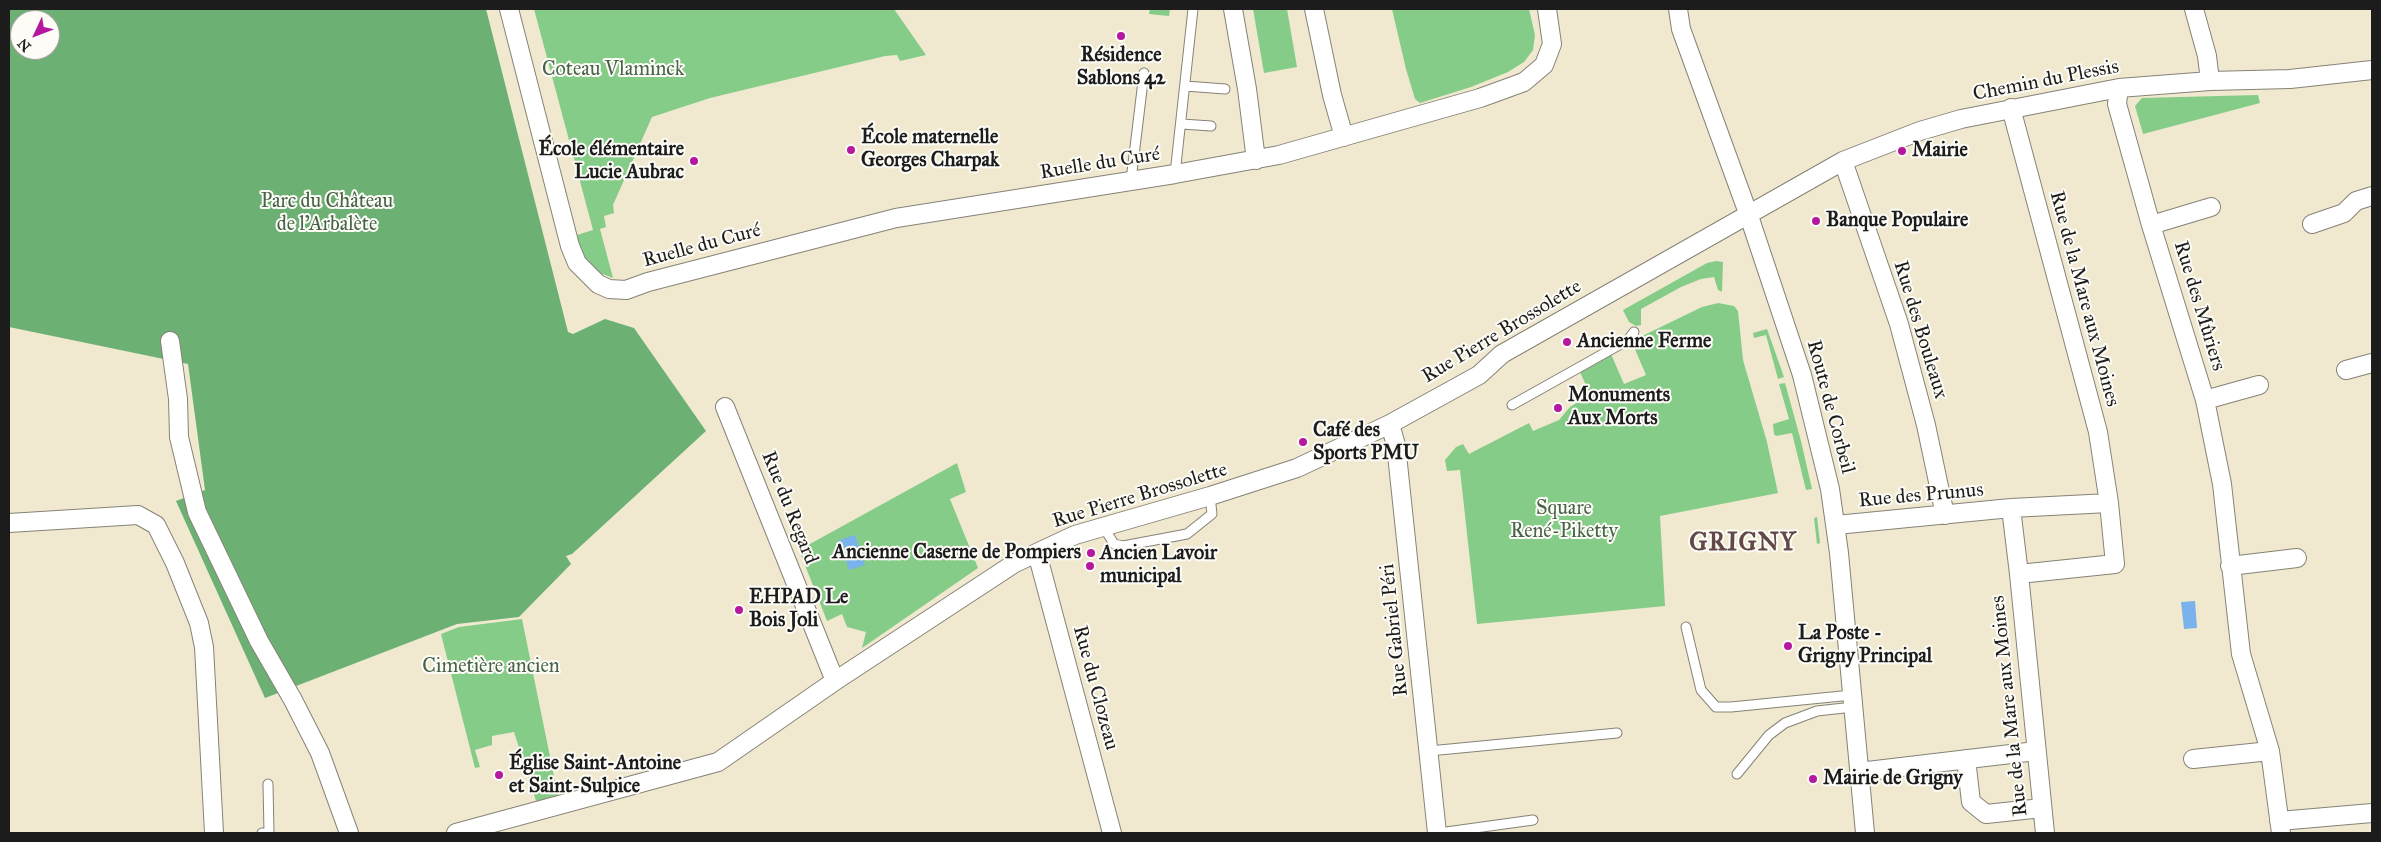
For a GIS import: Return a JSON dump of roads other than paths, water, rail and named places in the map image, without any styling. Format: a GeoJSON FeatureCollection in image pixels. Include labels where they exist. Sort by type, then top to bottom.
{"type":"FeatureCollection","features":[{"type":"Feature","properties":{"kind":"street","name":"Ruelle du Curé"},"geometry":{"type":"LineString","coordinates":[[509,9],[570,246],[577,263],[598,284],[609,289],[626,290],[648,282],[896,218],[1256,160],[1344,138],[1480,98],[1524,82],[1544,65],[1552,44],[1547,9]]}},
{"type":"Feature","properties":{"kind":"street"},"geometry":{"type":"LineString","coordinates":[[1233,9],[1247,89],[1256,160]]}},
{"type":"Feature","properties":{"kind":"street"},"geometry":{"type":"LineString","coordinates":[[1314,9],[1332,95],[1344,138]]}},
{"type":"Feature","properties":{"kind":"street","name":"Route de Corbeil"},"geometry":{"type":"LineString","coordinates":[[1678,9],[1681,29],[1748,213],[1802,375],[1830,489],[1836,525],[1865,833]]}},
{"type":"Feature","properties":{"kind":"street"},"geometry":{"type":"LineString","coordinates":[[2194,9],[2207,56],[2210,82]]}},
{"type":"Feature","properties":{"kind":"street","name":"Chemin du Plessis"},"geometry":{"type":"LineString","coordinates":[[1748,213],[1843,161],[1920,130],[2011,108],[2118,88],[2290,79],[2372,70]]}},
{"type":"Feature","properties":{"kind":"street","name":"Rue des Mûriers"},"geometry":{"type":"LineString","coordinates":[[2118,88],[2117,104],[2151,225],[2205,400],[2222,484],[2241,654],[2270,751],[2280,827]]}},
{"type":"Feature","properties":{"kind":"street","name":"Rue de la Mare aux Moines"},"geometry":{"type":"LineString","coordinates":[[2011,108],[2098,432],[2114,564],[2019,574]]}},
{"type":"Feature","properties":{"kind":"street","name":"Rue des Bouleaux"},"geometry":{"type":"LineString","coordinates":[[1843,161],[1899,324],[1926,425],[1945,515]]}},
{"type":"Feature","properties":{"kind":"street"},"geometry":{"type":"LineString","coordinates":[[2312,224],[2344,214],[2356,201],[2372,196]]}},
{"type":"Feature","properties":{"kind":"street","name":"Rue des Mûriers"},"geometry":{"type":"LineString","coordinates":[[2151,225],[2211,207]]}},
{"type":"Feature","properties":{"kind":"street","name":"Rue Pierre Brossolette"},"geometry":{"type":"LineString","coordinates":[[456,833],[718,762],[835,681],[1015,563],[1075,535],[1210,496],[1297,468],[1390,424],[1479,375],[1502,354],[1748,213]]}},
{"type":"Feature","properties":{"kind":"street"},"geometry":{"type":"LineString","coordinates":[[170,340],[178,399],[179,437],[197,512],[259,641],[293,700],[320,753],[348,833]]}},
{"type":"Feature","properties":{"kind":"street"},"geometry":{"type":"LineString","coordinates":[[2346,370],[2372,363]]}},
{"type":"Feature","properties":{"kind":"street","name":"Rue des Mûriers"},"geometry":{"type":"LineString","coordinates":[[2205,400],[2259,385]]}},
{"type":"Feature","properties":{"kind":"street","name":"Rue du Regard"},"geometry":{"type":"LineString","coordinates":[[726,407],[835,681]]}},
{"type":"Feature","properties":{"kind":"street","name":"Rue Gabriel Péri"},"geometry":{"type":"LineString","coordinates":[[1390,424],[1396,445],[1438,833]]}},
{"type":"Feature","properties":{"kind":"street","name":"Rue des Prunus"},"geometry":{"type":"LineString","coordinates":[[1836,525],[2011,508],[2108,503]]}},
{"type":"Feature","properties":{"kind":"street","name":"Rue de la Mare aux Moines"},"geometry":{"type":"LineString","coordinates":[[2011,508],[2045,833]]}},
{"type":"Feature","properties":{"kind":"street"},"geometry":{"type":"LineString","coordinates":[[9,523],[138,515],[156,524],[179,572],[199,623],[204,647],[214,833]]}},
{"type":"Feature","properties":{"kind":"street","name":"Rue du Clozeau"},"geometry":{"type":"LineString","coordinates":[[1037,553],[1112,833]]}},
{"type":"Feature","properties":{"kind":"street"},"geometry":{"type":"LineString","coordinates":[[2230,566],[2297,558]]}},
{"type":"Feature","properties":{"kind":"street"},"geometry":{"type":"LineString","coordinates":[[1859,772],[2036,751]]}},
{"type":"Feature","properties":{"kind":"street"},"geometry":{"type":"LineString","coordinates":[[2192,759],[2270,751]]}},
{"type":"Feature","properties":{"kind":"street"},"geometry":{"type":"LineString","coordinates":[[1966,759],[1971,802],[1986,814],[2042,808]]}},
{"type":"Feature","properties":{"kind":"street"},"geometry":{"type":"LineString","coordinates":[[2280,827],[2372,813]]}},
{"type":"Feature","properties":{"kind":"lane"},"geometry":{"type":"LineString","coordinates":[[1175,174],[1182,124],[1193,9]]}},
{"type":"Feature","properties":{"kind":"lane"},"geometry":{"type":"LineString","coordinates":[[1131,180],[1144,73]]}},
{"type":"Feature","properties":{"kind":"lane"},"geometry":{"type":"LineString","coordinates":[[1185,86],[1225,89]]}},
{"type":"Feature","properties":{"kind":"lane"},"geometry":{"type":"LineString","coordinates":[[1182,124],[1211,126]]}},
{"type":"Feature","properties":{"kind":"lane"},"geometry":{"type":"LineString","coordinates":[[1512,405],[1628,340],[1634,332]]}},
{"type":"Feature","properties":{"kind":"lane"},"geometry":{"type":"LineString","coordinates":[[1102,526],[1114,544],[1123,546],[1186,534],[1212,514],[1210,496]]}},
{"type":"Feature","properties":{"kind":"lane"},"geometry":{"type":"LineString","coordinates":[[1686,627],[1701,690],[1716,706],[1731,707],[1853,701]]}},
{"type":"Feature","properties":{"kind":"lane"},"geometry":{"type":"LineString","coordinates":[[1737,774],[1769,735],[1785,723],[1816,711],[1853,701]]}},
{"type":"Feature","properties":{"kind":"lane"},"geometry":{"type":"LineString","coordinates":[[1429,752],[1617,733]]}},
{"type":"Feature","properties":{"kind":"lane"},"geometry":{"type":"LineString","coordinates":[[262,833],[269,833],[268,784]]}},
{"type":"Feature","properties":{"kind":"lane"},"geometry":{"type":"LineString","coordinates":[[1438,833],[1534,820]]}},
{"type":"Feature","properties":{"kind":"water"},"geometry":{"type":"Polygon","coordinates":[[[855,535],[865,565],[849,570],[839,540],[855,535]]]}},
{"type":"Feature","properties":{"kind":"water"},"geometry":{"type":"Polygon","coordinates":[[[2195,601],[2197,628],[2184,629],[2181,602],[2195,601]]]}},
{"type":"Feature","properties":{"kind":"place","name":"Résidence Sablons 42"},"geometry":{"type":"Point","coordinates":[1121,36]}},
{"type":"Feature","properties":{"kind":"place","name":"École maternelle Georges Charpak"},"geometry":{"type":"Point","coordinates":[851,150]}},
{"type":"Feature","properties":{"kind":"place","name":"Mairie"},"geometry":{"type":"Point","coordinates":[1902,151]}},
{"type":"Feature","properties":{"kind":"place","name":"École élémentaire Lucie Aubrac"},"geometry":{"type":"Point","coordinates":[694,161]}},
{"type":"Feature","properties":{"kind":"place","name":"Banque Populaire"},"geometry":{"type":"Point","coordinates":[1816,221]}},
{"type":"Feature","properties":{"kind":"place","name":"Ancienne Ferme"},"geometry":{"type":"Point","coordinates":[1567,342]}},
{"type":"Feature","properties":{"kind":"place","name":"Monuments Aux Morts"},"geometry":{"type":"Point","coordinates":[1558,408]}},
{"type":"Feature","properties":{"kind":"place","name":"Café des Sports PMU"},"geometry":{"type":"Point","coordinates":[1303,442]}},
{"type":"Feature","properties":{"kind":"place","name":"Ancienne Caserne de Pompiers"},"geometry":{"type":"Point","coordinates":[1091,553]}},
{"type":"Feature","properties":{"kind":"place","name":"Ancien Lavoir municipal"},"geometry":{"type":"Point","coordinates":[1090,566]}},
{"type":"Feature","properties":{"kind":"place","name":"EHPAD Le Bois Joli"},"geometry":{"type":"Point","coordinates":[739,610]}},
{"type":"Feature","properties":{"kind":"place","name":"La Poste - Grigny Principal"},"geometry":{"type":"Point","coordinates":[1788,646]}},
{"type":"Feature","properties":{"kind":"place","name":"Église Saint-Antoine et Saint-Sulpice"},"geometry":{"type":"Point","coordinates":[499,775]}},
{"type":"Feature","properties":{"kind":"place","name":"Mairie de Grigny"},"geometry":{"type":"Point","coordinates":[1813,779]}},
{"type":"Feature","properties":{"kind":"district","name":"GRIGNY"},"geometry":{"type":"Point","coordinates":[1743,544]}},
{"type":"Feature","properties":{"kind":"park label","name":"Coteau Vlaminck"},"geometry":{"type":"Point","coordinates":[613,70]}},
{"type":"Feature","properties":{"kind":"park label","name":"Parc du Château de l'Arbalète"},"geometry":{"type":"Point","coordinates":[327,214]}},
{"type":"Feature","properties":{"kind":"park label","name":"Square René-Piketty"},"geometry":{"type":"Point","coordinates":[1564,520]}},
{"type":"Feature","properties":{"kind":"park label","name":"Cimetière ancien"},"geometry":{"type":"Point","coordinates":[491,667]}}]}
